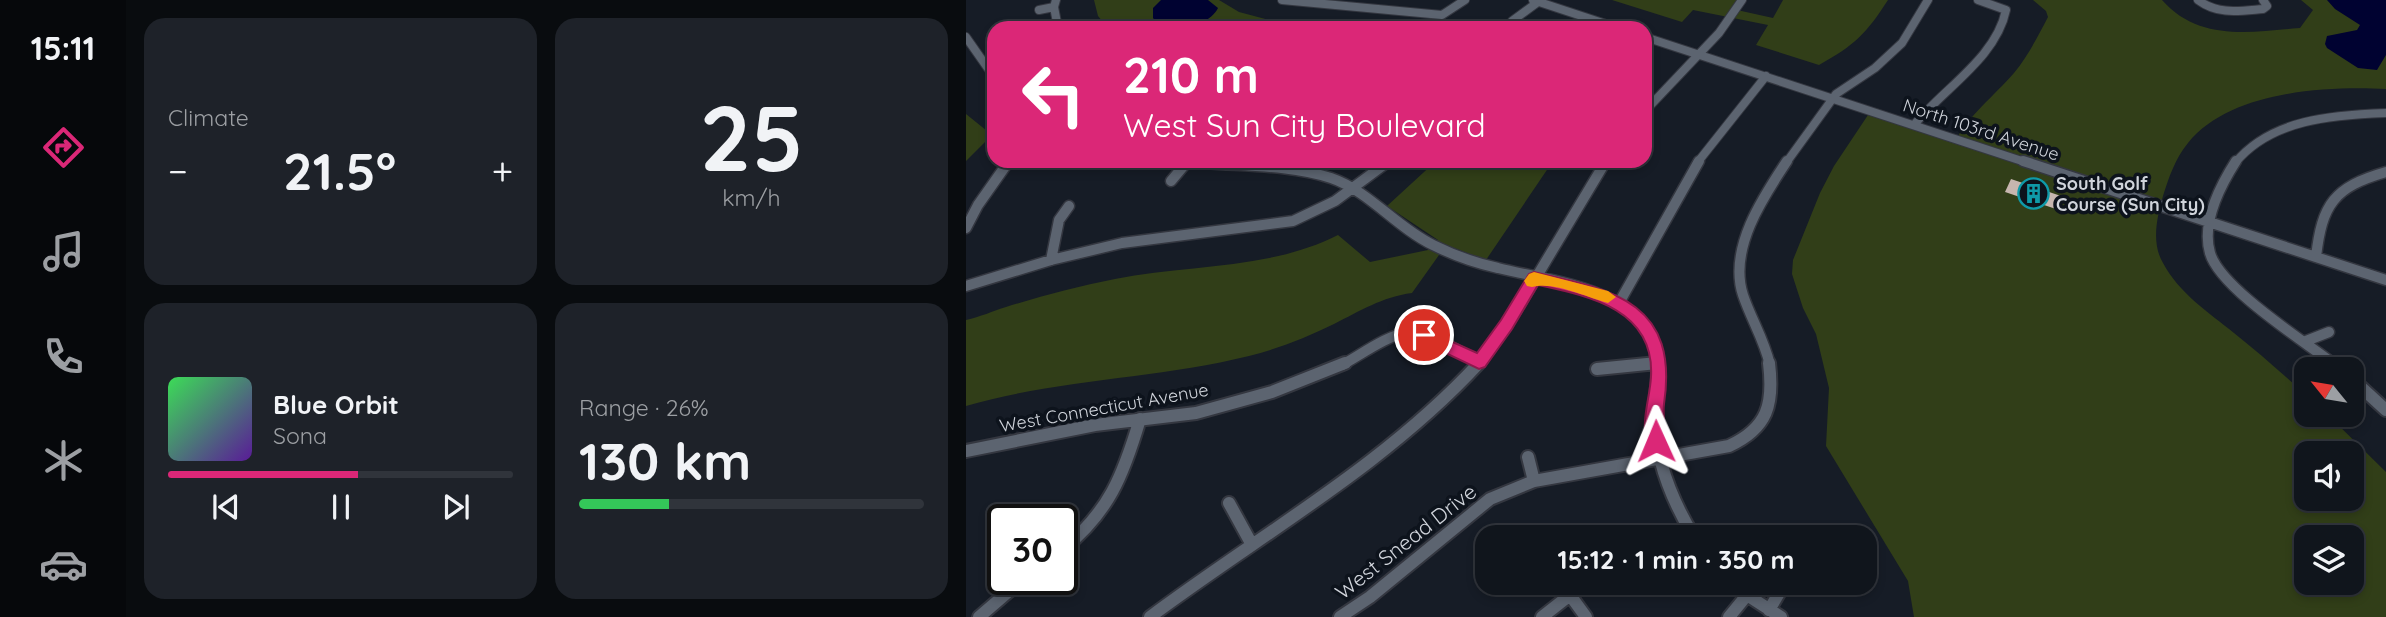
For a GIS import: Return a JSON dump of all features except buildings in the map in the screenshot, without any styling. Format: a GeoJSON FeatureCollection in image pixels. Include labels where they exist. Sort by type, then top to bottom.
{"type":"FeatureCollection","features":[{"type":"Feature","properties":{"kind":"street"},"geometry":{"type":"LineString","coordinates":[[1282,0],[1442,15],[1465,0]]}},
{"type":"Feature","properties":{"kind":"street"},"geometry":{"type":"LineString","coordinates":[[1652,104],[1725,26],[1742,0]]}},
{"type":"Feature","properties":{"kind":"street"},"geometry":{"type":"LineString","coordinates":[[1832,98],[1842,88],[1865,76],[1904,43],[1928,0]]}},
{"type":"Feature","properties":{"kind":"street"},"geometry":{"type":"LineString","coordinates":[[1914,125],[1926,108],[1987,50],[1997,34],[2006,10],[1978,0]]}},
{"type":"Feature","properties":{"kind":"street"},"geometry":{"type":"LineString","coordinates":[[2198,0],[2212,10],[2222,12],[2265,3]]}},
{"type":"Feature","properties":{"kind":"street"},"geometry":{"type":"LineString","coordinates":[[1512,21],[1535,1],[1597,21]]}},
{"type":"Feature","properties":{"kind":"street"},"geometry":{"type":"LineString","coordinates":[[1039,10],[1055,3],[1057,21]]}},
{"type":"Feature","properties":{"kind":"street"},"geometry":{"type":"LineString","coordinates":[[966,37],[987,67]]}},
{"type":"Feature","properties":{"kind":"street","name":"North 103rd Avenue"},"geometry":{"type":"LineString","coordinates":[[1652,39],[2386,280]]}},
{"type":"Feature","properties":{"kind":"street"},"geometry":{"type":"LineString","coordinates":[[1619,303],[1633,283],[1666,215],[1697,163],[1766,76]]}},
{"type":"Feature","properties":{"kind":"street","name":"West Snead Drive"},"geometry":{"type":"LineString","coordinates":[[1340,617],[1370,597],[1490,499],[1534,481],[1741,443],[1751,437],[1765,421],[1770,402],[1769,367],[1760,331],[1742,288],[1744,247],[1782,170],[1832,98]]}},
{"type":"Feature","properties":{"kind":"street"},"geometry":{"type":"LineString","coordinates":[[2325,357],[2235,286],[2213,261],[2208,248],[2221,180],[2236,159],[2259,140],[2280,129],[2322,118],[2386,113]]}},
{"type":"Feature","properties":{"kind":"street"},"geometry":{"type":"LineString","coordinates":[[966,228],[978,205],[1004,168]]}},
{"type":"Feature","properties":{"kind":"street"},"geometry":{"type":"LineString","coordinates":[[1171,181],[1180,168]]}},
{"type":"Feature","properties":{"kind":"street"},"geometry":{"type":"LineString","coordinates":[[1267,168],[1302,171],[1353,188],[1423,240],[1477,263],[1595,291],[1619,303],[1634,315],[1650,334],[1659,363],[1655,410],[1658,458],[1675,507],[1686,525]]}},
{"type":"Feature","properties":{"kind":"street"},"geometry":{"type":"LineString","coordinates":[[966,286],[1051,260],[1144,239],[1281,224],[1321,209],[1380,168]]}},
{"type":"Feature","properties":{"kind":"street"},"geometry":{"type":"LineString","coordinates":[[1150,617],[1251,543],[1332,491],[1406,436],[1432,413],[1479,362],[1507,324],[1574,207],[1600,168]]}},
{"type":"Feature","properties":{"kind":"street"},"geometry":{"type":"LineString","coordinates":[[2316,257],[2319,226],[2328,202],[2349,185],[2386,172]]}},
{"type":"Feature","properties":{"kind":"street"},"geometry":{"type":"LineString","coordinates":[[1051,260],[1059,220],[1069,206]]}},
{"type":"Feature","properties":{"kind":"street","name":"West Connecticut Avenue"},"geometry":{"type":"LineString","coordinates":[[966,451],[1140,419],[1196,413],[1272,392],[1342,365],[1395,335],[1406,332],[1424,335],[1479,362]]}},
{"type":"Feature","properties":{"kind":"street"},"geometry":{"type":"LineString","coordinates":[[2306,341],[2329,332]]}},
{"type":"Feature","properties":{"kind":"street"},"geometry":{"type":"LineString","coordinates":[[1597,369],[1659,363]]}},
{"type":"Feature","properties":{"kind":"street"},"geometry":{"type":"LineString","coordinates":[[2364,390],[2386,410]]}},
{"type":"Feature","properties":{"kind":"street"},"geometry":{"type":"LineString","coordinates":[[1078,536],[1112,501],[1140,419]]}},
{"type":"Feature","properties":{"kind":"street"},"geometry":{"type":"LineString","coordinates":[[1528,457],[1534,481]]}},
{"type":"Feature","properties":{"kind":"street"},"geometry":{"type":"LineString","coordinates":[[1228,503],[1251,543]]}},
{"type":"Feature","properties":{"kind":"street"},"geometry":{"type":"LineString","coordinates":[[979,617],[1004,595]]}},
{"type":"Feature","properties":{"kind":"street"},"geometry":{"type":"LineString","coordinates":[[1542,617],[1570,595],[1586,617]]}},
{"type":"Feature","properties":{"kind":"street"},"geometry":{"type":"LineString","coordinates":[[1729,617],[1747,595],[1775,614],[1781,595]]}},
{"type":"Feature","properties":{"kind":"green space"},"geometry":{"type":"Polygon","coordinates":[[[1094,0],[1219,0],[1239,12],[1273,21],[1102,21],[1094,0]]]}},
{"type":"Feature","properties":{"kind":"green space"},"geometry":{"type":"Polygon","coordinates":[[[1612,0],[1742,0],[1737,10],[1773,18],[1783,0],[1888,0],[1859,38],[1819,65],[1756,45],[1768,25],[1693,10],[1682,22],[1612,0]]]}},
{"type":"Feature","properties":{"kind":"green space","name":"South Golf Course (Sun City)"},"geometry":{"type":"Polygon","coordinates":[[[2033,0],[2162,0],[2192,23],[2226,31],[2245,32],[2300,28],[2313,10],[2301,0],[2386,0],[2386,89],[2335,89],[2280,95],[2228,112],[2206,126],[2188,143],[2173,168],[2161,204],[2156,239],[2159,255],[2177,284],[2204,310],[2294,384],[2294,427],[2340,427],[2354,441],[2294,441],[2294,511],[2364,511],[2364,450],[2386,472],[2386,617],[1914,617],[1908,581],[1877,530],[1877,525],[1874,525],[1826,446],[1829,388],[1816,334],[1803,308],[1792,274],[1793,260],[1820,193],[1834,166],[1868,115],[1954,143],[1974,115],[2024,60],[2048,17],[2046,11],[2033,0]]]}},
{"type":"Feature","properties":{"kind":"green space"},"geometry":{"type":"Polygon","coordinates":[[[966,114],[987,131],[987,140],[966,161],[966,114]]]}},
{"type":"Feature","properties":{"kind":"green space"},"geometry":{"type":"Polygon","coordinates":[[[1428,168],[1548,168],[1486,260],[1449,246],[1439,255],[1412,293],[1381,301],[1303,338],[1271,350],[1214,364],[1071,384],[966,406],[966,320],[1033,299],[1115,279],[1285,255],[1338,235],[1370,262],[1428,250],[1438,240],[1387,206],[1428,168]]]}},
{"type":"Feature","properties":{"kind":"shaded area"},"geometry":{"type":"Polygon","coordinates":[[[1161,0],[1208,0],[1218,8],[1204,21],[1156,21],[1153,18],[1153,8],[1161,0]]]}},
{"type":"Feature","properties":{"kind":"shaded area"},"geometry":{"type":"Polygon","coordinates":[[[2327,0],[2386,0],[2386,55],[2377,70],[2358,68],[2327,48],[2327,36],[2357,30],[2360,25],[2335,9],[2327,0]]]}},
{"type":"Feature","properties":{"kind":"slow traffic"},"geometry":{"type":"LineString","coordinates":[[1532,281],[1534,278],[1565,284],[1608,297]]}},
{"type":"Feature","properties":{"kind":"place","name":"South Golf Course (Sun City)"},"geometry":{"type":"Point","coordinates":[2033,194]}},
{"type":"Feature","properties":{"kind":"route"},"geometry":{"type":"LineString","coordinates":[[1424,335],[1479,362],[1507,324],[1534,278],[1595,291],[1611,298],[1628,309],[1642,323],[1657,352],[1660,376],[1655,410],[1656,441]]}}]}
